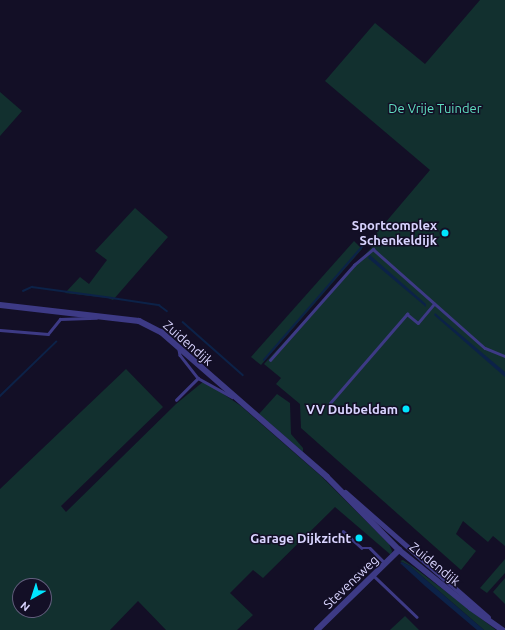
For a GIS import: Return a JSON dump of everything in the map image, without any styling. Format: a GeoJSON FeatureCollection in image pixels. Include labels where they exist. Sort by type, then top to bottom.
{"type":"FeatureCollection","features":[{"type":"Feature","properties":{"kind":"street","name":"Zuidendijk"},"geometry":{"type":"LineString","coordinates":[[0,305],[102,317],[149,325],[178,348],[502,629]]}},
{"type":"Feature","properties":{"kind":"street","name":"Zuidendijk"},"geometry":{"type":"LineString","coordinates":[[327,477],[399,550],[471,608],[502,629]]}},
{"type":"Feature","properties":{"kind":"street","name":"Stevensweg"},"geometry":{"type":"LineString","coordinates":[[317,630],[399,550]]}},
{"type":"Feature","properties":{"kind":"lane"},"geometry":{"type":"LineString","coordinates":[[270,360],[354,265],[373,249],[485,348],[505,356]]}},
{"type":"Feature","properties":{"kind":"lane"},"geometry":{"type":"LineString","coordinates":[[330,403],[407,314],[418,323],[434,304]]}},
{"type":"Feature","properties":{"kind":"lane"},"geometry":{"type":"LineString","coordinates":[[0,330],[48,334],[60,319],[102,317]]}},
{"type":"Feature","properties":{"kind":"lane"},"geometry":{"type":"LineString","coordinates":[[178,348],[180,356],[198,378],[239,401]]}},
{"type":"Feature","properties":{"kind":"lane"},"geometry":{"type":"LineString","coordinates":[[176,400],[198,378]]}},
{"type":"Feature","properties":{"kind":"lane"},"geometry":{"type":"LineString","coordinates":[[343,531],[362,548],[370,548],[386,563]]}},
{"type":"Feature","properties":{"kind":"lane"},"geometry":{"type":"LineString","coordinates":[[373,575],[417,617]]}},
{"type":"Feature","properties":{"kind":"green space","name":"Sportcomplex Schenkeldijk"},"geometry":{"type":"Polygon","coordinates":[[[480,0],[505,0],[505,546],[493,536],[488,542],[463,521],[456,534],[476,551],[461,570],[301,428],[300,404],[276,384],[281,378],[264,364],[372,247],[368,243],[430,170],[325,81],[375,23],[425,64],[480,0]]]}},
{"type":"Feature","properties":{"kind":"green space"},"geometry":{"type":"Polygon","coordinates":[[[0,92],[22,111],[0,136],[0,92]]]}},
{"type":"Feature","properties":{"kind":"green space"},"geometry":{"type":"Polygon","coordinates":[[[135,208],[168,237],[113,300],[108,298],[65,293],[80,277],[89,284],[107,260],[95,251],[135,208]]]}},
{"type":"Feature","properties":{"kind":"green space"},"geometry":{"type":"Polygon","coordinates":[[[354,241],[362,249],[261,365],[251,357],[354,241]]]}},
{"type":"Feature","properties":{"kind":"green space"},"geometry":{"type":"Polygon","coordinates":[[[126,369],[163,407],[61,506],[66,512],[176,404],[204,381],[241,406],[321,476],[389,544],[392,551],[391,555],[335,507],[263,578],[253,570],[230,593],[253,615],[237,630],[166,630],[138,601],[110,630],[0,630],[0,489],[126,369]]]}},
{"type":"Feature","properties":{"kind":"green space"},"geometry":{"type":"Polygon","coordinates":[[[277,394],[290,403],[291,434],[303,448],[303,452],[259,414],[277,394]]]}},
{"type":"Feature","properties":{"kind":"green space"},"geometry":{"type":"Polygon","coordinates":[[[505,559],[505,573],[487,593],[480,588],[505,559]]]}},
{"type":"Feature","properties":{"kind":"green space"},"geometry":{"type":"Polygon","coordinates":[[[403,560],[496,630],[484,630],[410,566],[400,561],[403,560]]]}},
{"type":"Feature","properties":{"kind":"green space"},"geometry":{"type":"Polygon","coordinates":[[[505,578],[505,604],[493,592],[505,578]]]}},
{"type":"Feature","properties":{"kind":"green space"},"geometry":{"type":"Polygon","coordinates":[[[405,616],[419,630],[390,630],[391,629],[405,616]]]}},
{"type":"Feature","properties":{"kind":"water"},"geometry":{"type":"Polygon","coordinates":[[[370,255],[426,304],[426,307],[368,258],[370,255]]]}},
{"type":"Feature","properties":{"kind":"water"},"geometry":{"type":"Polygon","coordinates":[[[435,313],[505,372],[505,377],[434,315],[435,313]]]}},
{"type":"Feature","properties":{"kind":"water"},"geometry":{"type":"Polygon","coordinates":[[[402,562],[410,566],[484,630],[477,630],[425,586],[400,563],[402,562]]]}},
{"type":"Feature","properties":{"kind":"waterway"},"geometry":{"type":"LineString","coordinates":[[264,360],[362,247]]}},
{"type":"Feature","properties":{"kind":"waterway"},"geometry":{"type":"LineString","coordinates":[[23,291],[32,287],[112,298],[159,305],[167,311]]}},
{"type":"Feature","properties":{"kind":"waterway"},"geometry":{"type":"LineString","coordinates":[[183,322],[243,375]]}},
{"type":"Feature","properties":{"kind":"waterway"},"geometry":{"type":"LineString","coordinates":[[0,396],[56,342]]}},
{"type":"Feature","properties":{"kind":"place","name":"Sportcomplex Schenkeldijk"},"geometry":{"type":"Point","coordinates":[445,233]}},
{"type":"Feature","properties":{"kind":"place","name":"VV Dubbeldam"},"geometry":{"type":"Point","coordinates":[406,409]}},
{"type":"Feature","properties":{"kind":"place","name":"Garage Dijkzicht"},"geometry":{"type":"Point","coordinates":[359,538]}},
{"type":"Feature","properties":{"kind":"park label","name":"De Vrije Tuinder"},"geometry":{"type":"Point","coordinates":[435,108]}}]}
